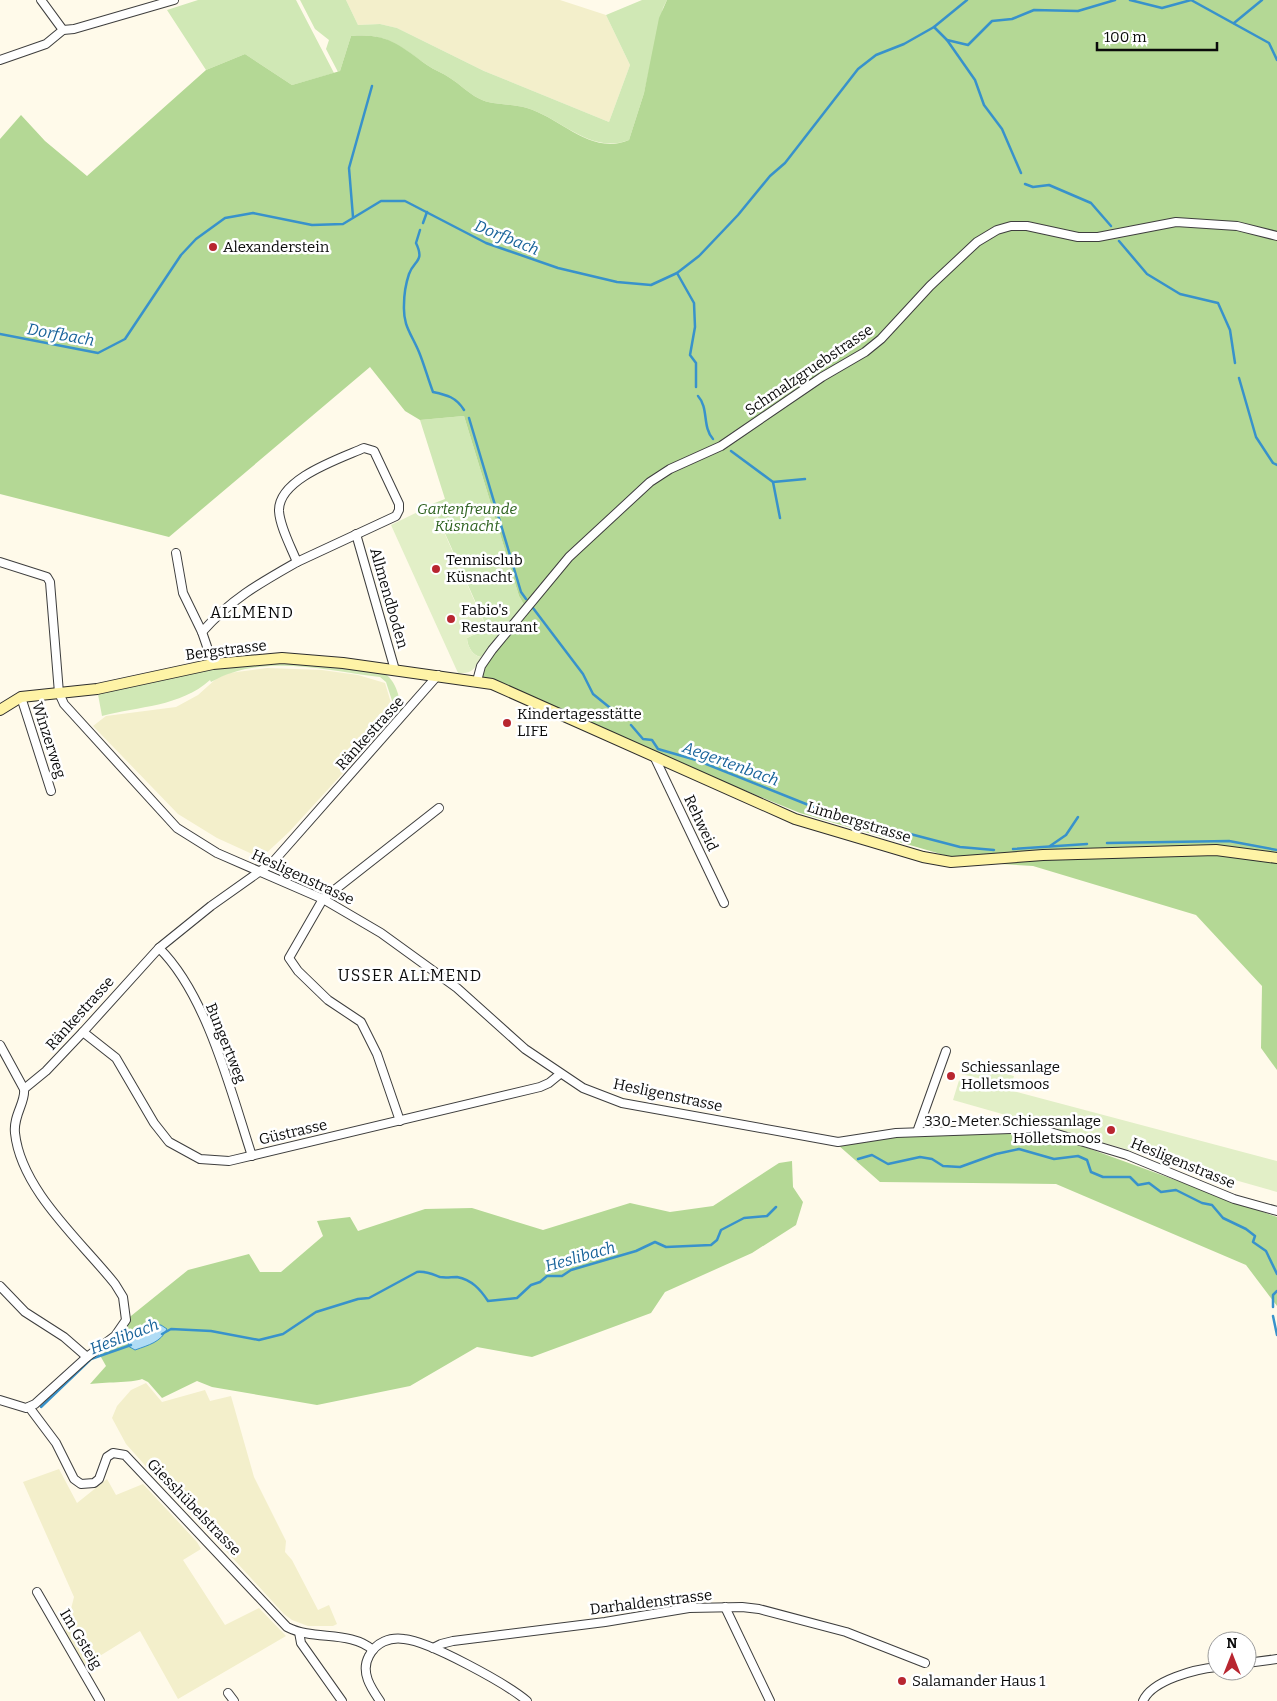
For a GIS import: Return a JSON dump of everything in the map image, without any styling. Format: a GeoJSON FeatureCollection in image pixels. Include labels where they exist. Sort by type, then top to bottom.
{"type":"FeatureCollection","features":[{"type":"Feature","properties":{"kind":"street"},"geometry":{"type":"LineString","coordinates":[[41,0],[63,30]]}},
{"type":"Feature","properties":{"kind":"street"},"geometry":{"type":"LineString","coordinates":[[0,60],[46,44],[63,30],[74,29],[174,0]]}},
{"type":"Feature","properties":{"kind":"street","name":"Schmalzgruebstrasse"},"geometry":{"type":"LineString","coordinates":[[477,681],[481,666],[487,657],[569,557],[650,482],[670,470],[721,446],[822,377],[865,352],[881,339],[930,286],[977,242],[997,230],[1011,226],[1027,226],[1078,236],[1098,237],[1176,222],[1237,226],[1277,236]]}},
{"type":"Feature","properties":{"kind":"street","name":"Allmendboden"},"geometry":{"type":"LineString","coordinates":[[202,632],[220,612],[243,593],[297,562],[396,516],[399,504],[374,450],[364,448],[305,476],[284,493],[279,513],[297,562]]}},
{"type":"Feature","properties":{"kind":"street","name":"Allmendboden"},"geometry":{"type":"LineString","coordinates":[[356,534],[395,670]]}},
{"type":"Feature","properties":{"kind":"street"},"geometry":{"type":"LineString","coordinates":[[176,553],[183,593],[202,632],[213,664]]}},
{"type":"Feature","properties":{"kind":"street"},"geometry":{"type":"LineString","coordinates":[[0,562],[47,577],[50,582],[59,693]]}},
{"type":"Feature","properties":{"kind":"street","name":"Bergstrasse"},"geometry":{"type":"LineString","coordinates":[[0,710],[21,697],[97,688],[213,664],[282,658],[461,678]]}},
{"type":"Feature","properties":{"kind":"street","name":"Ränkestrasse"},"geometry":{"type":"LineString","coordinates":[[24,1089],[46,1071],[159,948],[211,906],[262,872],[288,846],[438,675]]}},
{"type":"Feature","properties":{"kind":"street","name":"Limbergstrasse"},"geometry":{"type":"LineString","coordinates":[[461,678],[496,686],[795,818],[914,854],[951,862],[1080,853],[1216,850],[1277,858]]}},
{"type":"Feature","properties":{"kind":"street","name":"Hesligenstrasse"},"geometry":{"type":"LineString","coordinates":[[59,693],[64,704],[178,828],[217,852],[323,899],[407,950],[457,988],[525,1049],[583,1088],[622,1103],[838,1142],[917,1132],[1037,1128],[1127,1155],[1234,1198],[1277,1211]]}},
{"type":"Feature","properties":{"kind":"street","name":"Winzerweg"},"geometry":{"type":"LineString","coordinates":[[21,697],[51,791]]}},
{"type":"Feature","properties":{"kind":"street","name":"Rehweid"},"geometry":{"type":"LineString","coordinates":[[654,755],[724,903]]}},
{"type":"Feature","properties":{"kind":"street"},"geometry":{"type":"LineString","coordinates":[[400,1121],[377,1054],[361,1022],[328,1000],[298,971],[289,958],[323,899],[439,808]]}},
{"type":"Feature","properties":{"kind":"street","name":"Bungertweg"},"geometry":{"type":"LineString","coordinates":[[159,948],[170,960],[203,1016],[252,1156]]}},
{"type":"Feature","properties":{"kind":"street","name":"Güstrasse"},"geometry":{"type":"LineString","coordinates":[[83,1032],[116,1058],[154,1123],[169,1142],[200,1159],[229,1161],[252,1156],[540,1087],[549,1083],[560,1074]]}},
{"type":"Feature","properties":{"kind":"street"},"geometry":{"type":"LineString","coordinates":[[0,1045],[24,1089],[25,1094],[16,1113],[15,1123],[18,1146],[25,1168],[38,1191],[115,1284],[126,1307],[126,1320],[115,1336],[87,1357],[29,1407],[26,1408],[0,1400]]}},
{"type":"Feature","properties":{"kind":"street"},"geometry":{"type":"LineString","coordinates":[[917,1132],[946,1051]]}},
{"type":"Feature","properties":{"kind":"street"},"geometry":{"type":"LineString","coordinates":[[0,1286],[24,1312],[70,1341],[87,1357]]}},
{"type":"Feature","properties":{"kind":"street","name":"Giesshübelstrasse"},"geometry":{"type":"LineString","coordinates":[[29,1407],[56,1442],[74,1479],[81,1484],[94,1483],[99,1479],[106,1457],[113,1453],[125,1455],[283,1624],[299,1632],[358,1641],[373,1650]]}},
{"type":"Feature","properties":{"kind":"street","name":"Im Gsteig"},"geometry":{"type":"LineString","coordinates":[[37,1592],[100,1701]]}},
{"type":"Feature","properties":{"kind":"street"},"geometry":{"type":"LineString","coordinates":[[725,1607],[770,1701]]}},
{"type":"Feature","properties":{"kind":"street","name":"Darhaldenstrasse"},"geometry":{"type":"LineString","coordinates":[[433,1648],[441,1644],[453,1642],[605,1622],[690,1608],[725,1607],[759,1609],[846,1632],[926,1663]]}},
{"type":"Feature","properties":{"kind":"street"},"geometry":{"type":"LineString","coordinates":[[299,1632],[301,1643],[342,1701]]}},
{"type":"Feature","properties":{"kind":"street"},"geometry":{"type":"LineString","coordinates":[[380,1701],[366,1675],[367,1660],[373,1650],[386,1640],[398,1638],[413,1640],[433,1648],[500,1682],[527,1701]]}},
{"type":"Feature","properties":{"kind":"street"},"geometry":{"type":"LineString","coordinates":[[1257,1662],[1277,1659]]}},
{"type":"Feature","properties":{"kind":"street"},"geometry":{"type":"LineString","coordinates":[[1143,1701],[1148,1693],[1172,1679],[1188,1672],[1207,1669]]}},
{"type":"Feature","properties":{"kind":"street"},"geometry":{"type":"LineString","coordinates":[[228,1693],[234,1701]]}},
{"type":"Feature","properties":{"kind":"shaded area"},"geometry":{"type":"Polygon","coordinates":[[[346,0],[560,0],[606,15],[630,65],[609,122],[484,71],[397,28],[380,24],[358,25],[346,0]]]}},
{"type":"Feature","properties":{"kind":"shaded area"},"geometry":{"type":"Polygon","coordinates":[[[267,668],[322,670],[358,675],[385,683],[395,716],[289,832],[261,858],[217,838],[178,814],[93,726],[106,716],[176,707],[198,695],[217,678],[229,673],[267,668]]]}},
{"type":"Feature","properties":{"kind":"shaded area"},"geometry":{"type":"Polygon","coordinates":[[[146,1383],[162,1402],[205,1390],[210,1401],[231,1396],[254,1477],[286,1541],[285,1552],[292,1560],[318,1610],[329,1605],[337,1624],[333,1626],[308,1626],[292,1620],[284,1614],[160,1479],[156,1472],[151,1472],[126,1444],[112,1418],[117,1406],[131,1390],[146,1383]]]}},
{"type":"Feature","properties":{"kind":"shaded area"},"geometry":{"type":"Polygon","coordinates":[[[59,1469],[77,1503],[107,1479],[116,1495],[143,1484],[197,1542],[201,1549],[183,1560],[225,1625],[259,1608],[286,1636],[178,1699],[140,1631],[82,1667],[64,1637],[74,1597],[23,1482],[59,1469]]]}},
{"type":"Feature","properties":{"kind":"green space"},"geometry":{"type":"Polygon","coordinates":[[[198,0],[296,0],[334,73],[292,85],[245,54],[206,70],[167,10],[198,0]]]}},
{"type":"Feature","properties":{"kind":"green space"},"geometry":{"type":"Polygon","coordinates":[[[300,0],[346,0],[358,25],[380,24],[397,28],[484,71],[609,122],[630,65],[606,15],[642,0],[667,0],[663,8],[644,93],[629,140],[602,143],[576,133],[527,108],[483,101],[454,80],[384,39],[351,36],[340,71],[338,72],[326,49],[329,40],[315,29],[300,0]]]}},
{"type":"Feature","properties":{"kind":"green space"},"geometry":{"type":"Polygon","coordinates":[[[667,0],[1277,0],[1277,1070],[1261,1048],[1262,986],[1196,915],[1033,866],[968,862],[800,813],[477,681],[479,671],[526,608],[519,596],[464,416],[420,420],[405,411],[370,367],[169,537],[0,494],[0,139],[21,115],[45,141],[87,176],[206,70],[245,54],[292,85],[340,71],[351,36],[375,36],[400,46],[483,101],[527,108],[540,113],[589,140],[615,144],[629,140],[644,93],[659,18],[667,0]]]}},
{"type":"Feature","properties":{"kind":"green space","name":"Gartenfreunde Küsnacht"},"geometry":{"type":"Polygon","coordinates":[[[464,416],[519,596],[526,608],[481,657],[475,655],[471,650],[467,638],[487,628],[432,504],[445,499],[420,420],[464,416]]]}},
{"type":"Feature","properties":{"kind":"green space","name":"Tennisclub Küsnacht"},"geometry":{"type":"Polygon","coordinates":[[[432,505],[487,629],[467,638],[471,650],[475,655],[481,657],[475,668],[467,673],[458,673],[391,525],[432,505]]]}},
{"type":"Feature","properties":{"kind":"green space"},"geometry":{"type":"Polygon","coordinates":[[[281,662],[383,672],[394,684],[402,710],[397,716],[386,682],[380,677],[316,668],[272,666],[251,668],[230,673],[211,682],[210,680],[186,696],[172,701],[102,716],[97,689],[213,664],[281,662]]]}},
{"type":"Feature","properties":{"kind":"green space"},"geometry":{"type":"Polygon","coordinates":[[[964,1063],[1014,1076],[1011,1086],[961,1074],[964,1063]]]}},
{"type":"Feature","properties":{"kind":"green space","name":"330-Meter Schiessanlage Holletsmoos"},"geometry":{"type":"Polygon","coordinates":[[[960,1077],[1277,1161],[1277,1192],[953,1100],[960,1077]]]}},
{"type":"Feature","properties":{"kind":"green space"},"geometry":{"type":"Polygon","coordinates":[[[1041,1131],[1277,1217],[1277,1306],[1246,1265],[1056,1184],[880,1182],[838,1145],[900,1136],[1041,1131]]]}},
{"type":"Feature","properties":{"kind":"green space"},"geometry":{"type":"Polygon","coordinates":[[[792,1161],[793,1187],[803,1202],[796,1225],[752,1253],[665,1292],[651,1313],[532,1357],[477,1347],[410,1386],[317,1405],[212,1387],[197,1381],[162,1398],[148,1382],[142,1379],[90,1384],[106,1366],[97,1350],[126,1320],[188,1270],[249,1254],[260,1272],[281,1272],[323,1236],[317,1221],[350,1217],[358,1231],[425,1209],[472,1208],[543,1230],[630,1203],[670,1212],[713,1206],[779,1163],[792,1161]]]}},
{"type":"Feature","properties":{"kind":"water"},"geometry":{"type":"Polygon","coordinates":[[[145,1325],[161,1325],[167,1329],[158,1340],[150,1345],[135,1350],[128,1346],[133,1332],[145,1325]]]}},
{"type":"Feature","properties":{"kind":"waterway","name":"Dorfbach"},"geometry":{"type":"LineString","coordinates":[[0,334],[98,353],[125,339],[181,255],[196,239],[225,218],[253,213],[312,225],[343,224],[381,201],[405,201],[486,243],[558,268],[617,282],[651,285],[677,273],[699,256],[738,215],[770,176],[785,163],[858,69],[876,55],[904,44],[934,27],[967,0]]}},
{"type":"Feature","properties":{"kind":"waterway"},"geometry":{"type":"LineString","coordinates":[[934,27],[947,40],[968,45],[992,21],[1012,19],[1034,10],[1078,11],[1115,0]]}},
{"type":"Feature","properties":{"kind":"waterway"},"geometry":{"type":"LineString","coordinates":[[1130,0],[1162,8],[1191,0],[1269,43],[1277,60]]}},
{"type":"Feature","properties":{"kind":"waterway"},"geometry":{"type":"LineString","coordinates":[[1234,23],[1262,0]]}},
{"type":"Feature","properties":{"kind":"waterway"},"geometry":{"type":"LineString","coordinates":[[947,40],[975,80],[984,105],[1002,129],[1021,173]]}},
{"type":"Feature","properties":{"kind":"waterway"},"geometry":{"type":"LineString","coordinates":[[353,217],[349,168],[372,86]]}},
{"type":"Feature","properties":{"kind":"waterway"},"geometry":{"type":"LineString","coordinates":[[1025,184],[1033,187],[1049,185],[1091,203],[1111,226]]}},
{"type":"Feature","properties":{"kind":"waterway","name":"Aegertenbach"},"geometry":{"type":"LineString","coordinates":[[423,223],[427,212]]}},
{"type":"Feature","properties":{"kind":"waterway","name":"Aegertenbach"},"geometry":{"type":"LineString","coordinates":[[420,230],[416,243],[419,257],[411,269],[405,289],[405,319],[433,392],[451,397],[464,410]]}},
{"type":"Feature","properties":{"kind":"waterway"},"geometry":{"type":"LineString","coordinates":[[1119,241],[1147,274],[1180,294],[1218,303],[1230,330],[1235,363]]}},
{"type":"Feature","properties":{"kind":"waterway"},"geometry":{"type":"LineString","coordinates":[[677,273],[694,303],[695,327],[690,355],[696,363],[696,387]]}},
{"type":"Feature","properties":{"kind":"waterway"},"geometry":{"type":"LineString","coordinates":[[1239,378],[1256,437],[1273,463],[1277,465]]}},
{"type":"Feature","properties":{"kind":"waterway"},"geometry":{"type":"LineString","coordinates":[[698,396],[713,439]]}},
{"type":"Feature","properties":{"kind":"waterway","name":"Aegertenbach"},"geometry":{"type":"LineString","coordinates":[[469,418],[521,592],[526,599]]}},
{"type":"Feature","properties":{"kind":"waterway"},"geometry":{"type":"LineString","coordinates":[[731,451],[773,482],[780,518]]}},
{"type":"Feature","properties":{"kind":"waterway"},"geometry":{"type":"LineString","coordinates":[[773,482],[805,479]]}},
{"type":"Feature","properties":{"kind":"waterway","name":"Aegertenbach"},"geometry":{"type":"LineString","coordinates":[[533,608],[583,674],[593,694],[614,711],[622,712],[628,719]]}},
{"type":"Feature","properties":{"kind":"waterway","name":"Aegertenbach"},"geometry":{"type":"LineString","coordinates":[[631,725],[643,739],[652,740],[658,749],[696,760],[811,806],[832,812]]}},
{"type":"Feature","properties":{"kind":"waterway"},"geometry":{"type":"LineString","coordinates":[[1050,846],[1066,835],[1078,817]]}},
{"type":"Feature","properties":{"kind":"waterway","name":"Aegertenbach"},"geometry":{"type":"LineString","coordinates":[[849,818],[960,847],[994,850]]}},
{"type":"Feature","properties":{"kind":"waterway"},"geometry":{"type":"LineString","coordinates":[[1107,843],[1229,841],[1277,850]]}},
{"type":"Feature","properties":{"kind":"waterway"},"geometry":{"type":"LineString","coordinates":[[1013,849],[1087,844]]}},
{"type":"Feature","properties":{"kind":"waterway","name":"Heslibach"},"geometry":{"type":"LineString","coordinates":[[858,1159],[872,1155],[888,1164],[920,1157],[932,1159],[943,1166],[960,1167],[996,1154],[1019,1149],[1054,1159],[1078,1156],[1087,1160],[1091,1172],[1103,1177],[1130,1177],[1138,1185],[1149,1183],[1161,1192],[1176,1190],[1202,1203],[1212,1205],[1223,1218],[1246,1229],[1255,1236],[1253,1242],[1266,1251],[1277,1274]]}},
{"type":"Feature","properties":{"kind":"waterway","name":"Heslibach"},"geometry":{"type":"LineString","coordinates":[[162,1334],[171,1329],[211,1331],[259,1340],[283,1334],[316,1312],[358,1299],[369,1298],[417,1272],[467,1280],[479,1289],[488,1301],[517,1298],[531,1285],[540,1282],[547,1276],[562,1276],[571,1270],[636,1251],[655,1242],[666,1247],[711,1245],[717,1240],[721,1230],[744,1218],[767,1216],[776,1207]]}},
{"type":"Feature","properties":{"kind":"waterway"},"geometry":{"type":"LineString","coordinates":[[1273,1307],[1273,1295],[1277,1291]]}},
{"type":"Feature","properties":{"kind":"waterway"},"geometry":{"type":"LineString","coordinates":[[1273,1316],[1277,1335]]}},
{"type":"Feature","properties":{"kind":"waterway","name":"Heslibach"},"geometry":{"type":"LineString","coordinates":[[41,1407],[91,1359],[131,1345]]}},
{"type":"Feature","properties":{"kind":"place","name":"Alexanderstein"},"geometry":{"type":"Point","coordinates":[213,247]}},
{"type":"Feature","properties":{"kind":"place","name":"Tennisclub Küsnacht"},"geometry":{"type":"Point","coordinates":[436,569]}},
{"type":"Feature","properties":{"kind":"place","name":"Fabio's Restaurant"},"geometry":{"type":"Point","coordinates":[451,619]}},
{"type":"Feature","properties":{"kind":"place","name":"Kindertagesstätte LIFE"},"geometry":{"type":"Point","coordinates":[507,723]}},
{"type":"Feature","properties":{"kind":"place","name":"Schiessanlage Holletsmoos"},"geometry":{"type":"Point","coordinates":[951,1076]}},
{"type":"Feature","properties":{"kind":"place","name":"330-Meter Schiessanlage Holletsmoos"},"geometry":{"type":"Point","coordinates":[1111,1130]}},
{"type":"Feature","properties":{"kind":"place","name":"Salamander Haus 1"},"geometry":{"type":"Point","coordinates":[902,1681]}},
{"type":"Feature","properties":{"kind":"district","name":"ALLMEND"},"geometry":{"type":"Point","coordinates":[252,612]}},
{"type":"Feature","properties":{"kind":"district","name":"USSER ALLMEND"},"geometry":{"type":"Point","coordinates":[410,975]}}]}
